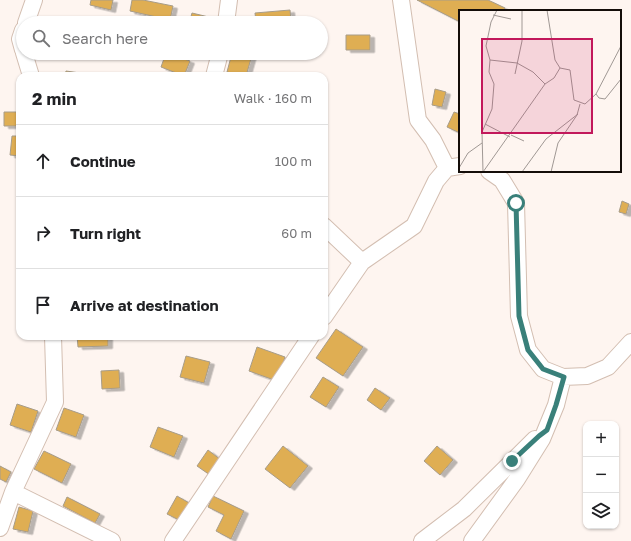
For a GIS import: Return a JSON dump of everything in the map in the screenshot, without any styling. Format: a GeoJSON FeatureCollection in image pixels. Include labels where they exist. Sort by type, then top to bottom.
{"type":"FeatureCollection","features":[{"type":"Feature","properties":{"kind":"street"},"geometry":{"type":"LineString","coordinates":[[28,16],[34,0]]}},
{"type":"Feature","properties":{"kind":"street"},"geometry":{"type":"LineString","coordinates":[[228,16],[229,0]]}},
{"type":"Feature","properties":{"kind":"street"},"geometry":{"type":"LineString","coordinates":[[328,312],[362,262],[414,226],[436,181],[454,167],[418,120],[401,0]]}},
{"type":"Feature","properties":{"kind":"street"},"geometry":{"type":"LineString","coordinates":[[26,60],[30,72]]}},
{"type":"Feature","properties":{"kind":"street"},"geometry":{"type":"LineString","coordinates":[[215,72],[218,60]]}},
{"type":"Feature","properties":{"kind":"street"},"geometry":{"type":"LineString","coordinates":[[490,172],[502,180],[516,203],[519,316],[528,350],[543,369],[564,377],[587,376],[608,367],[631,342]]}},
{"type":"Feature","properties":{"kind":"street"},"geometry":{"type":"LineString","coordinates":[[328,230],[362,262]]}},
{"type":"Feature","properties":{"kind":"street"},"geometry":{"type":"LineString","coordinates":[[0,528],[13,492],[55,402],[53,340]]}},
{"type":"Feature","properties":{"kind":"street"},"geometry":{"type":"LineString","coordinates":[[173,541],[309,340]]}},
{"type":"Feature","properties":{"kind":"street"},"geometry":{"type":"LineString","coordinates":[[472,541],[518,479],[547,430],[564,377]]}},
{"type":"Feature","properties":{"kind":"street"},"geometry":{"type":"LineString","coordinates":[[422,541],[464,509],[512,461],[547,430]]}},
{"type":"Feature","properties":{"kind":"street"},"geometry":{"type":"LineString","coordinates":[[13,492],[112,541]]}},
{"type":"Feature","properties":{"kind":"building"},"geometry":{"type":"Polygon","coordinates":[[[91,0],[113,0],[111,10],[90,5],[91,0]]]}},
{"type":"Feature","properties":{"kind":"building"},"geometry":{"type":"Polygon","coordinates":[[[132,0],[143,0],[173,6],[171,16],[152,16],[130,11],[132,0]]]}},
{"type":"Feature","properties":{"kind":"building"},"geometry":{"type":"Polygon","coordinates":[[[417,0],[488,0],[505,8],[504,10],[459,10],[459,21],[417,0]]]}},
{"type":"Feature","properties":{"kind":"building"},"geometry":{"type":"Polygon","coordinates":[[[290,10],[291,16],[255,16],[255,13],[290,10]]]}},
{"type":"Feature","properties":{"kind":"building"},"geometry":{"type":"Polygon","coordinates":[[[192,13],[204,16],[191,16],[192,13]]]}},
{"type":"Feature","properties":{"kind":"building"},"geometry":{"type":"Polygon","coordinates":[[[346,35],[370,35],[370,50],[346,50],[346,35]]]}},
{"type":"Feature","properties":{"kind":"building"},"geometry":{"type":"Polygon","coordinates":[[[164,60],[190,61],[186,72],[174,72],[161,67],[164,60]]]}},
{"type":"Feature","properties":{"kind":"building"},"geometry":{"type":"Polygon","coordinates":[[[230,60],[251,60],[247,72],[227,72],[230,60]]]}},
{"type":"Feature","properties":{"kind":"building"},"geometry":{"type":"Polygon","coordinates":[[[435,89],[446,92],[442,107],[432,105],[435,89]]]}},
{"type":"Feature","properties":{"kind":"building"},"geometry":{"type":"Polygon","coordinates":[[[4,112],[16,112],[16,126],[4,126],[4,112]]]}},
{"type":"Feature","properties":{"kind":"building"},"geometry":{"type":"Polygon","coordinates":[[[454,112],[459,114],[459,133],[447,127],[454,112]]]}},
{"type":"Feature","properties":{"kind":"building"},"geometry":{"type":"Polygon","coordinates":[[[12,136],[16,136],[16,156],[10,155],[12,136]]]}},
{"type":"Feature","properties":{"kind":"building"},"geometry":{"type":"Polygon","coordinates":[[[622,201],[629,204],[626,214],[619,212],[622,201]]]}},
{"type":"Feature","properties":{"kind":"building"},"geometry":{"type":"Polygon","coordinates":[[[336,329],[363,347],[343,376],[316,358],[336,329]]]}},
{"type":"Feature","properties":{"kind":"building"},"geometry":{"type":"Polygon","coordinates":[[[77,340],[108,340],[108,346],[78,347],[77,340]]]}},
{"type":"Feature","properties":{"kind":"building"},"geometry":{"type":"Polygon","coordinates":[[[257,347],[285,357],[277,381],[249,371],[257,347]]]}},
{"type":"Feature","properties":{"kind":"building"},"geometry":{"type":"Polygon","coordinates":[[[186,356],[210,362],[204,383],[180,377],[186,356]]]}},
{"type":"Feature","properties":{"kind":"building"},"geometry":{"type":"Polygon","coordinates":[[[119,370],[120,388],[102,389],[101,371],[119,370]]]}},
{"type":"Feature","properties":{"kind":"building"},"geometry":{"type":"Polygon","coordinates":[[[323,377],[339,387],[326,407],[310,397],[323,377]]]}},
{"type":"Feature","properties":{"kind":"building"},"geometry":{"type":"Polygon","coordinates":[[[375,388],[390,398],[381,410],[367,400],[375,388]]]}},
{"type":"Feature","properties":{"kind":"building"},"geometry":{"type":"Polygon","coordinates":[[[17,404],[38,411],[31,432],[10,425],[17,404]]]}},
{"type":"Feature","properties":{"kind":"building"},"geometry":{"type":"Polygon","coordinates":[[[64,408],[84,415],[76,437],[56,430],[64,408]]]}},
{"type":"Feature","properties":{"kind":"building"},"geometry":{"type":"Polygon","coordinates":[[[158,427],[183,436],[174,457],[150,447],[158,427]]]}},
{"type":"Feature","properties":{"kind":"building"},"geometry":{"type":"Polygon","coordinates":[[[283,446],[308,466],[290,488],[265,469],[283,446]]]}},
{"type":"Feature","properties":{"kind":"building"},"geometry":{"type":"Polygon","coordinates":[[[437,446],[453,460],[440,475],[424,461],[437,446]]]}},
{"type":"Feature","properties":{"kind":"building"},"geometry":{"type":"Polygon","coordinates":[[[208,450],[221,460],[210,475],[197,466],[208,450]]]}},
{"type":"Feature","properties":{"kind":"building"},"geometry":{"type":"Polygon","coordinates":[[[44,451],[71,464],[62,483],[34,469],[44,451]]]}},
{"type":"Feature","properties":{"kind":"building"},"geometry":{"type":"Polygon","coordinates":[[[0,466],[11,472],[6,482],[0,479],[0,466]]]}},
{"type":"Feature","properties":{"kind":"building"},"geometry":{"type":"Polygon","coordinates":[[[177,496],[191,504],[181,521],[167,514],[177,496]]]}},
{"type":"Feature","properties":{"kind":"building"},"geometry":{"type":"Polygon","coordinates":[[[213,496],[244,511],[231,539],[216,531],[224,515],[208,507],[213,496]]]}},
{"type":"Feature","properties":{"kind":"building"},"geometry":{"type":"Polygon","coordinates":[[[67,497],[100,514],[95,523],[63,506],[67,497]]]}},
{"type":"Feature","properties":{"kind":"building"},"geometry":{"type":"Polygon","coordinates":[[[19,507],[33,511],[28,532],[13,529],[19,507]]]}},
{"type":"Feature","properties":{"kind":"route"},"geometry":{"type":"LineString","coordinates":[[512,461],[547,430],[564,377],[543,369],[528,350],[519,316],[516,203]]}}]}
